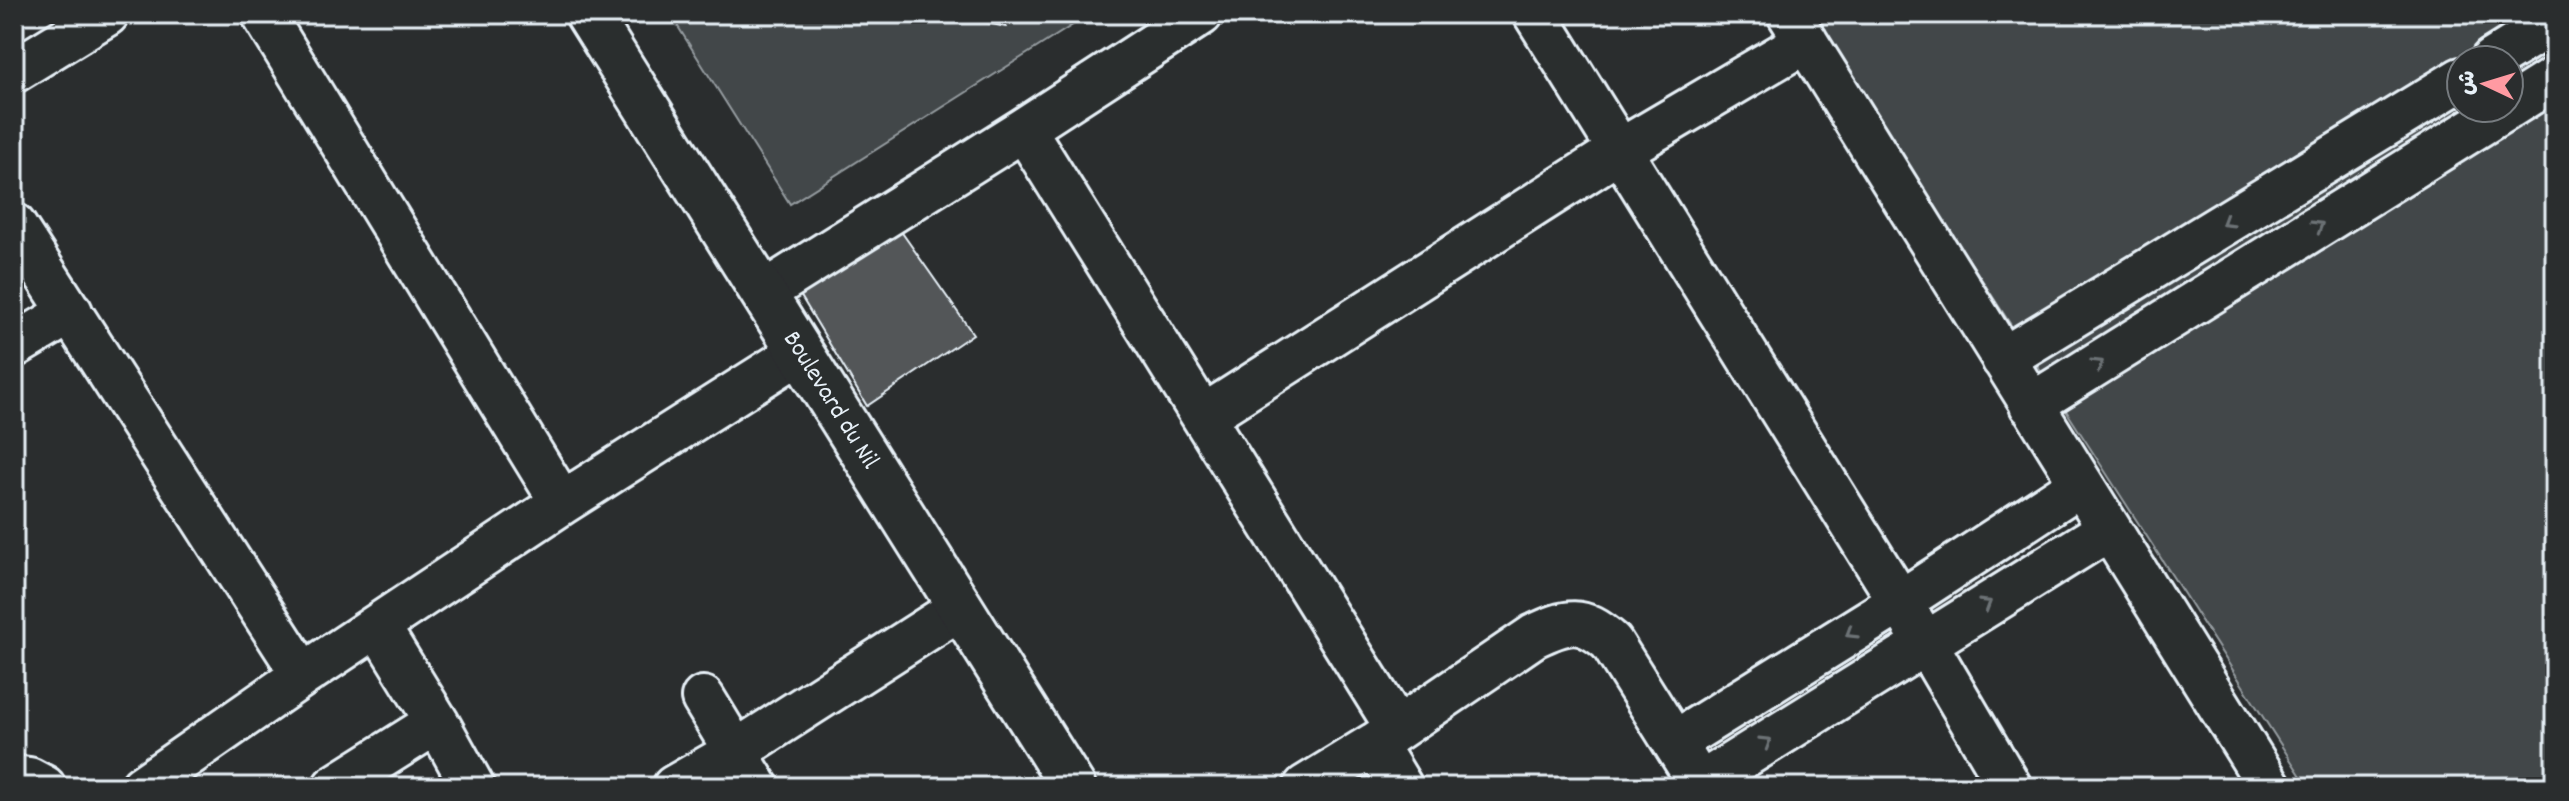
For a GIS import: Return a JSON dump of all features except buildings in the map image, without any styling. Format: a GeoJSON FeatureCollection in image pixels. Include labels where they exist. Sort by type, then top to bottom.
{"type":"FeatureCollection","features":[{"type":"Feature","properties":{"kind":"street"},"geometry":{"type":"LineString","coordinates":[[14,71],[107,14]]}},
{"type":"Feature","properties":{"kind":"street"},"geometry":{"type":"LineString","coordinates":[[263,14],[562,503]]}},
{"type":"Feature","properties":{"kind":"street","name":"Boulevard du Nil"},"geometry":{"type":"LineString","coordinates":[[588,14],[1073,787]]}},
{"type":"Feature","properties":{"kind":"street"},"geometry":{"type":"LineString","coordinates":[[763,293],[1201,14]]}},
{"type":"Feature","properties":{"kind":"street"},"geometry":{"type":"LineString","coordinates":[[1535,14],[1925,642],[2010,787]]}},
{"type":"Feature","properties":{"kind":"street"},"geometry":{"type":"LineString","coordinates":[[2518,44],[2555,21]]}},
{"type":"Feature","properties":{"kind":"street"},"geometry":{"type":"LineString","coordinates":[[1204,416],[1619,151],[1798,28],[2270,787]]}},
{"type":"Feature","properties":{"kind":"street"},"geometry":{"type":"LineString","coordinates":[[2525,97],[2555,78]]}},
{"type":"Feature","properties":{"kind":"street"},"geometry":{"type":"LineString","coordinates":[[2003,359],[2445,89]]}},
{"type":"Feature","properties":{"kind":"street"},"geometry":{"type":"LineString","coordinates":[[2031,405],[2481,124]]}},
{"type":"Feature","properties":{"kind":"street"},"geometry":{"type":"LineString","coordinates":[[1024,129],[1204,416],[1386,736],[1401,787]]}},
{"type":"Feature","properties":{"kind":"street"},"geometry":{"type":"LineString","coordinates":[[2379,129],[2406,171]]}},
{"type":"Feature","properties":{"kind":"street"},"geometry":{"type":"LineString","coordinates":[[14,225],[303,675]]}},
{"type":"Feature","properties":{"kind":"street"},"geometry":{"type":"LineString","coordinates":[[14,346],[71,312]]}},
{"type":"Feature","properties":{"kind":"street"},"geometry":{"type":"LineString","coordinates":[[142,787],[303,675],[562,503],[800,352]]}},
{"type":"Feature","properties":{"kind":"street"},"geometry":{"type":"LineString","coordinates":[[1686,774],[1900,602],[2081,484]]}},
{"type":"Feature","properties":{"kind":"street"},"geometry":{"type":"LineString","coordinates":[[1686,774],[1925,642],[2109,529]]}},
{"type":"Feature","properties":{"kind":"street"},"geometry":{"type":"LineString","coordinates":[[674,787],[735,752],[960,608]]}},
{"type":"Feature","properties":{"kind":"street"},"geometry":{"type":"LineString","coordinates":[[1305,787],[1534,636],[1559,624],[1575,622],[1593,626],[1611,642],[1686,774]]}},
{"type":"Feature","properties":{"kind":"street"},"geometry":{"type":"LineString","coordinates":[[378,626],[473,787]]}},
{"type":"Feature","properties":{"kind":"street"},"geometry":{"type":"LineString","coordinates":[[703,698],[757,787]]}},
{"type":"Feature","properties":{"kind":"street"},"geometry":{"type":"LineString","coordinates":[[334,787],[437,722]]}},
{"type":"Feature","properties":{"kind":"street"},"geometry":{"type":"LineString","coordinates":[[14,777],[29,779],[44,787]]}},
{"type":"Feature","properties":{"kind":"shaded area"},"geometry":{"type":"Polygon","coordinates":[[[670,14],[1090,14],[790,204],[670,14]]]}},
{"type":"Feature","properties":{"kind":"shaded area"},"geometry":{"type":"Polygon","coordinates":[[[1811,14],[2555,14],[2555,787],[2308,787],[1811,14]]]}}]}
